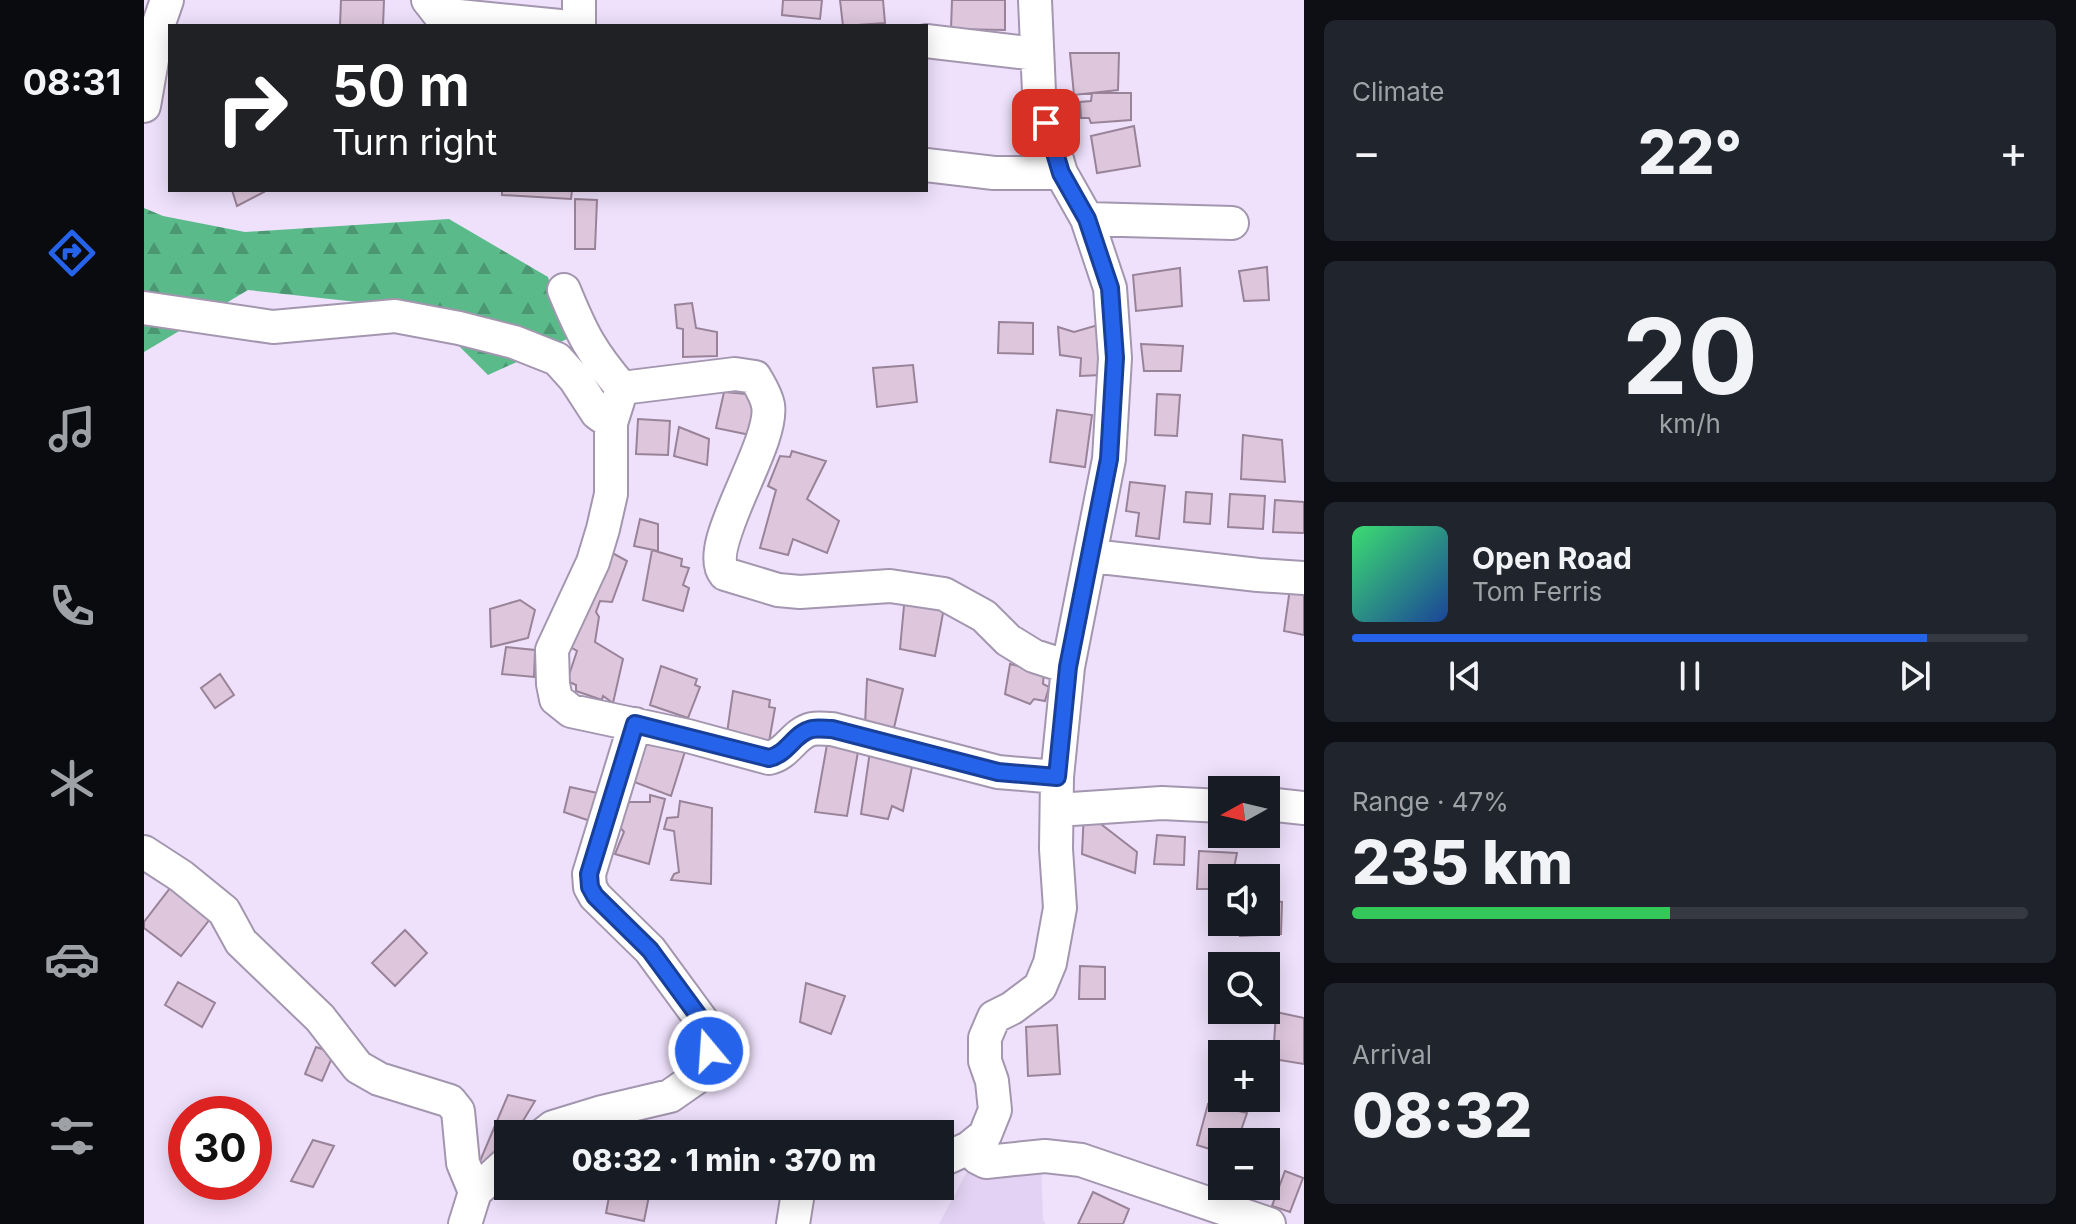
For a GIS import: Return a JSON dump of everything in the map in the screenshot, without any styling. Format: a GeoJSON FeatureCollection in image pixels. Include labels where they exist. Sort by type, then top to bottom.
{"type":"FeatureCollection","features":[{"type":"Feature","properties":{"kind":"street"},"geometry":{"type":"LineString","coordinates":[[144,106],[158,26],[167,0]]}},
{"type":"Feature","properties":{"kind":"street"},"geometry":{"type":"LineString","coordinates":[[428,0],[439,14],[540,24]]}},
{"type":"Feature","properties":{"kind":"street"},"geometry":{"type":"LineString","coordinates":[[579,0],[579,24]]}},
{"type":"Feature","properties":{"kind":"street"},"geometry":{"type":"LineString","coordinates":[[954,1154],[985,1135],[995,1110],[992,1081],[985,1061],[985,1038],[994,1017],[1040,987],[1050,963],[1060,908],[1056,849],[1057,777],[1068,667],[1109,459],[1115,358],[1110,288],[1087,219],[1061,173],[1039,92],[1035,0]]}},
{"type":"Feature","properties":{"kind":"street"},"geometry":{"type":"LineString","coordinates":[[928,41],[1037,54]]}},
{"type":"Feature","properties":{"kind":"street"},"geometry":{"type":"LineString","coordinates":[[928,165],[994,173],[1061,173]]}},
{"type":"Feature","properties":{"kind":"street"},"geometry":{"type":"LineString","coordinates":[[1087,219],[1232,223]]}},
{"type":"Feature","properties":{"kind":"street"},"geometry":{"type":"LineString","coordinates":[[564,290],[589,347],[622,388]]}},
{"type":"Feature","properties":{"kind":"street"},"geometry":{"type":"LineString","coordinates":[[144,308],[273,327],[395,316],[472,331],[514,342],[557,359],[575,379],[597,413],[611,423]]}},
{"type":"Feature","properties":{"kind":"street"},"geometry":{"type":"LineString","coordinates":[[622,388],[735,374],[755,377],[762,389],[768,407],[766,434],[724,540],[720,569],[725,574],[778,590],[800,592],[890,586],[944,594],[984,616],[1008,640],[1034,656],[1068,667]]}},
{"type":"Feature","properties":{"kind":"street"},"geometry":{"type":"LineString","coordinates":[[622,388],[611,423],[611,494],[593,562],[552,650],[556,699],[571,711],[769,758],[780,755],[801,734],[811,729],[832,729],[998,772],[1057,777]]}},
{"type":"Feature","properties":{"kind":"street"},"geometry":{"type":"LineString","coordinates":[[1092,556],[1304,578]]}},
{"type":"Feature","properties":{"kind":"street"},"geometry":{"type":"LineString","coordinates":[[576,1120],[670,1096],[703,1073],[709,1051],[708,1029],[650,950],[595,896],[590,887],[589,874],[635,724]]}},
{"type":"Feature","properties":{"kind":"street"},"geometry":{"type":"LineString","coordinates":[[1057,810],[1162,803],[1208,805]]}},
{"type":"Feature","properties":{"kind":"street"},"geometry":{"type":"LineString","coordinates":[[1280,805],[1304,808]]}},
{"type":"Feature","properties":{"kind":"street"},"geometry":{"type":"LineString","coordinates":[[144,852],[181,876],[224,911],[241,942],[320,1018],[358,1067],[379,1079],[450,1101],[458,1111],[463,1163],[475,1192]]}},
{"type":"Feature","properties":{"kind":"street"},"geometry":{"type":"LineString","coordinates":[[954,1154],[986,1162],[1045,1156],[1081,1160],[1269,1224]]}},
{"type":"Feature","properties":{"kind":"street"},"geometry":{"type":"LineString","coordinates":[[465,1224],[475,1192],[494,1175]]}},
{"type":"Feature","properties":{"kind":"street"},"geometry":{"type":"LineString","coordinates":[[793,1224],[797,1200]]}},
{"type":"Feature","properties":{"kind":"shaded area"},"geometry":{"type":"Polygon","coordinates":[[[1041,1161],[1043,1220],[1046,1224],[939,1224],[971,1164],[1041,1161]]]}},
{"type":"Feature","properties":{"kind":"green space"},"geometry":{"type":"Polygon","coordinates":[[[144,208],[163,216],[245,232],[449,219],[548,277],[567,339],[488,375],[422,309],[248,290],[144,352],[144,208]]]}},
{"type":"Feature","properties":{"kind":"building"},"geometry":{"type":"Polygon","coordinates":[[[341,0],[384,0],[383,24],[340,24],[341,0]]]}},
{"type":"Feature","properties":{"kind":"building"},"geometry":{"type":"Polygon","coordinates":[[[783,0],[822,0],[820,19],[782,15],[783,0]]]}},
{"type":"Feature","properties":{"kind":"building"},"geometry":{"type":"Polygon","coordinates":[[[840,0],[883,0],[885,23],[843,24],[840,0]]]}},
{"type":"Feature","properties":{"kind":"building"},"geometry":{"type":"Polygon","coordinates":[[[952,0],[1005,0],[1005,30],[951,29],[952,0]]]}},
{"type":"Feature","properties":{"kind":"building"},"geometry":{"type":"Polygon","coordinates":[[[1070,53],[1119,53],[1118,90],[1074,95],[1070,53]]]}},
{"type":"Feature","properties":{"kind":"building"},"geometry":{"type":"Polygon","coordinates":[[[1092,93],[1131,93],[1131,120],[1091,123],[1089,118],[1081,118],[1080,102],[1091,101],[1092,93]]]}},
{"type":"Feature","properties":{"kind":"building"},"geometry":{"type":"Polygon","coordinates":[[[1134,126],[1140,166],[1097,173],[1091,136],[1134,126]]]}},
{"type":"Feature","properties":{"kind":"building"},"geometry":{"type":"Polygon","coordinates":[[[233,192],[264,192],[237,206],[233,192]]]}},
{"type":"Feature","properties":{"kind":"building"},"geometry":{"type":"Polygon","coordinates":[[[502,192],[572,192],[571,199],[502,195],[502,192]]]}},
{"type":"Feature","properties":{"kind":"building"},"geometry":{"type":"Polygon","coordinates":[[[575,199],[597,200],[595,249],[575,249],[575,199]]]}},
{"type":"Feature","properties":{"kind":"building"},"geometry":{"type":"Polygon","coordinates":[[[1267,267],[1269,300],[1244,301],[1239,271],[1267,267]]]}},
{"type":"Feature","properties":{"kind":"building"},"geometry":{"type":"Polygon","coordinates":[[[1180,268],[1182,306],[1136,311],[1133,275],[1180,268]]]}},
{"type":"Feature","properties":{"kind":"building"},"geometry":{"type":"Polygon","coordinates":[[[692,303],[696,328],[717,332],[717,356],[683,357],[683,329],[677,328],[675,305],[692,303]]]}},
{"type":"Feature","properties":{"kind":"building"},"geometry":{"type":"Polygon","coordinates":[[[999,322],[1033,323],[1033,354],[998,353],[999,322]]]}},
{"type":"Feature","properties":{"kind":"building"},"geometry":{"type":"Polygon","coordinates":[[[1098,325],[1101,375],[1080,376],[1081,358],[1060,355],[1058,327],[1074,332],[1098,325]]]}},
{"type":"Feature","properties":{"kind":"building"},"geometry":{"type":"Polygon","coordinates":[[[1141,344],[1183,346],[1181,371],[1144,371],[1141,344]]]}},
{"type":"Feature","properties":{"kind":"building"},"geometry":{"type":"Polygon","coordinates":[[[913,365],[917,402],[877,407],[873,368],[913,365]]]}},
{"type":"Feature","properties":{"kind":"building"},"geometry":{"type":"Polygon","coordinates":[[[724,392],[759,395],[755,436],[716,428],[724,392]]]}},
{"type":"Feature","properties":{"kind":"building"},"geometry":{"type":"Polygon","coordinates":[[[1157,394],[1180,395],[1177,436],[1155,435],[1157,394]]]}},
{"type":"Feature","properties":{"kind":"building"},"geometry":{"type":"Polygon","coordinates":[[[1057,410],[1092,415],[1085,467],[1050,462],[1057,410]]]}},
{"type":"Feature","properties":{"kind":"building"},"geometry":{"type":"Polygon","coordinates":[[[638,419],[670,421],[668,455],[636,454],[638,419]]]}},
{"type":"Feature","properties":{"kind":"building"},"geometry":{"type":"Polygon","coordinates":[[[679,427],[709,439],[707,465],[674,456],[679,427]]]}},
{"type":"Feature","properties":{"kind":"building"},"geometry":{"type":"Polygon","coordinates":[[[1243,435],[1282,440],[1285,482],[1241,479],[1243,435]]]}},
{"type":"Feature","properties":{"kind":"building"},"geometry":{"type":"Polygon","coordinates":[[[792,451],[826,461],[807,499],[839,521],[827,553],[793,539],[788,555],[760,548],[776,490],[768,486],[780,456],[790,457],[792,451]]]}},
{"type":"Feature","properties":{"kind":"building"},"geometry":{"type":"Polygon","coordinates":[[[1130,482],[1165,486],[1159,539],[1136,536],[1139,513],[1126,511],[1130,482]]]}},
{"type":"Feature","properties":{"kind":"building"},"geometry":{"type":"Polygon","coordinates":[[[1186,492],[1212,494],[1210,524],[1184,522],[1186,492]]]}},
{"type":"Feature","properties":{"kind":"building"},"geometry":{"type":"Polygon","coordinates":[[[1230,494],[1265,496],[1263,529],[1228,527],[1230,494]]]}},
{"type":"Feature","properties":{"kind":"building"},"geometry":{"type":"Polygon","coordinates":[[[1275,500],[1304,502],[1304,533],[1273,532],[1275,500]]]}},
{"type":"Feature","properties":{"kind":"building"},"geometry":{"type":"Polygon","coordinates":[[[640,519],[658,524],[658,551],[634,546],[640,519]]]}},
{"type":"Feature","properties":{"kind":"building"},"geometry":{"type":"Polygon","coordinates":[[[607,550],[627,561],[612,602],[600,601],[596,612],[599,617],[595,642],[623,659],[613,703],[603,696],[602,700],[576,691],[576,685],[567,681],[577,651],[567,645],[607,550]]]}},
{"type":"Feature","properties":{"kind":"building"},"geometry":{"type":"Polygon","coordinates":[[[652,550],[682,559],[681,566],[689,568],[683,585],[689,588],[683,611],[643,600],[652,550]]]}},
{"type":"Feature","properties":{"kind":"building"},"geometry":{"type":"Polygon","coordinates":[[[1290,588],[1304,589],[1304,635],[1284,631],[1290,588]]]}},
{"type":"Feature","properties":{"kind":"building"},"geometry":{"type":"Polygon","coordinates":[[[905,595],[944,608],[935,656],[900,649],[905,595]]]}},
{"type":"Feature","properties":{"kind":"building"},"geometry":{"type":"Polygon","coordinates":[[[520,600],[535,610],[528,638],[491,647],[490,609],[520,600]]]}},
{"type":"Feature","properties":{"kind":"building"},"geometry":{"type":"Polygon","coordinates":[[[506,647],[535,650],[534,677],[502,674],[506,647]]]}},
{"type":"Feature","properties":{"kind":"building"},"geometry":{"type":"Polygon","coordinates":[[[1010,664],[1044,672],[1043,684],[1049,687],[1045,701],[1034,699],[1030,704],[1005,694],[1010,664]]]}},
{"type":"Feature","properties":{"kind":"building"},"geometry":{"type":"Polygon","coordinates":[[[661,666],[697,679],[695,685],[700,687],[688,718],[650,705],[661,666]]]}},
{"type":"Feature","properties":{"kind":"building"},"geometry":{"type":"Polygon","coordinates":[[[220,674],[234,695],[215,708],[201,688],[220,674]]]}},
{"type":"Feature","properties":{"kind":"building"},"geometry":{"type":"Polygon","coordinates":[[[867,679],[903,689],[893,732],[865,726],[867,679]]]}},
{"type":"Feature","properties":{"kind":"building"},"geometry":{"type":"Polygon","coordinates":[[[733,691],[770,700],[769,707],[775,708],[769,742],[727,733],[733,691]]]}},
{"type":"Feature","properties":{"kind":"building"},"geometry":{"type":"Polygon","coordinates":[[[643,734],[687,745],[671,796],[629,780],[643,734]]]}},
{"type":"Feature","properties":{"kind":"building"},"geometry":{"type":"Polygon","coordinates":[[[828,739],[859,746],[847,816],[815,812],[828,739]]]}},
{"type":"Feature","properties":{"kind":"building"},"geometry":{"type":"Polygon","coordinates":[[[871,744],[913,762],[903,811],[892,806],[888,819],[861,814],[871,744]]]}},
{"type":"Feature","properties":{"kind":"building"},"geometry":{"type":"Polygon","coordinates":[[[570,787],[602,794],[593,822],[564,812],[570,787]]]}},
{"type":"Feature","properties":{"kind":"building"},"geometry":{"type":"Polygon","coordinates":[[[650,795],[665,799],[649,864],[615,854],[624,832],[619,826],[629,802],[650,802],[650,795]]]}},
{"type":"Feature","properties":{"kind":"building"},"geometry":{"type":"Polygon","coordinates":[[[680,801],[712,808],[711,884],[671,880],[679,872],[674,831],[664,829],[667,818],[678,817],[680,801]]]}},
{"type":"Feature","properties":{"kind":"building"},"geometry":{"type":"Polygon","coordinates":[[[1084,811],[1137,852],[1135,873],[1082,854],[1084,811]]]}},
{"type":"Feature","properties":{"kind":"building"},"geometry":{"type":"Polygon","coordinates":[[[1157,835],[1185,837],[1184,865],[1154,864],[1157,835]]]}},
{"type":"Feature","properties":{"kind":"building"},"geometry":{"type":"Polygon","coordinates":[[[1199,851],[1237,853],[1235,864],[1208,864],[1208,889],[1197,889],[1199,851]]]}},
{"type":"Feature","properties":{"kind":"building"},"geometry":{"type":"Polygon","coordinates":[[[174,883],[214,914],[181,956],[144,928],[144,922],[174,883]]]}},
{"type":"Feature","properties":{"kind":"building"},"geometry":{"type":"Polygon","coordinates":[[[1280,902],[1282,902],[1280,934],[1280,902]]]}},
{"type":"Feature","properties":{"kind":"building"},"geometry":{"type":"Polygon","coordinates":[[[405,930],[427,953],[395,986],[372,963],[405,930]]]}},
{"type":"Feature","properties":{"kind":"building"},"geometry":{"type":"Polygon","coordinates":[[[1080,966],[1105,967],[1105,999],[1079,999],[1080,966]]]}},
{"type":"Feature","properties":{"kind":"building"},"geometry":{"type":"Polygon","coordinates":[[[178,982],[215,1003],[202,1027],[165,1005],[178,982]]]}},
{"type":"Feature","properties":{"kind":"building"},"geometry":{"type":"Polygon","coordinates":[[[806,983],[845,996],[831,1034],[800,1022],[806,983]]]}},
{"type":"Feature","properties":{"kind":"building"},"geometry":{"type":"Polygon","coordinates":[[[1280,1013],[1304,1018],[1304,1064],[1280,1060],[1280,1040],[1274,1040],[1280,1013]]]}},
{"type":"Feature","properties":{"kind":"building"},"geometry":{"type":"Polygon","coordinates":[[[1057,1025],[1060,1074],[1028,1076],[1026,1027],[1057,1025]]]}},
{"type":"Feature","properties":{"kind":"building"},"geometry":{"type":"Polygon","coordinates":[[[316,1047],[334,1053],[322,1081],[305,1074],[316,1047]]]}},
{"type":"Feature","properties":{"kind":"building"},"geometry":{"type":"Polygon","coordinates":[[[508,1095],[535,1101],[523,1120],[497,1120],[508,1095]]]}},
{"type":"Feature","properties":{"kind":"building"},"geometry":{"type":"Polygon","coordinates":[[[1208,1104],[1208,1112],[1247,1113],[1242,1128],[1208,1128],[1208,1149],[1197,1145],[1208,1104]]]}},
{"type":"Feature","properties":{"kind":"building"},"geometry":{"type":"Polygon","coordinates":[[[494,1128],[494,1169],[477,1168],[494,1128]]]}},
{"type":"Feature","properties":{"kind":"building"},"geometry":{"type":"Polygon","coordinates":[[[313,1140],[334,1146],[313,1187],[291,1181],[313,1140]]]}},
{"type":"Feature","properties":{"kind":"building"},"geometry":{"type":"Polygon","coordinates":[[[1285,1171],[1303,1178],[1290,1212],[1272,1206],[1274,1200],[1280,1200],[1280,1184],[1285,1171]]]}},
{"type":"Feature","properties":{"kind":"building"},"geometry":{"type":"Polygon","coordinates":[[[1093,1192],[1129,1209],[1123,1224],[1078,1224],[1093,1192]]]}},
{"type":"Feature","properties":{"kind":"building"},"geometry":{"type":"Polygon","coordinates":[[[608,1200],[648,1200],[644,1221],[606,1213],[608,1200]]]}},
{"type":"Feature","properties":{"kind":"route"},"geometry":{"type":"LineString","coordinates":[[709,1051],[708,1029],[650,950],[595,896],[590,887],[589,874],[635,724],[769,758],[780,755],[801,734],[811,729],[832,729],[998,772],[1057,777],[1068,667],[1109,459],[1115,358],[1110,288],[1087,219],[1061,173],[1046,123]]}}]}
